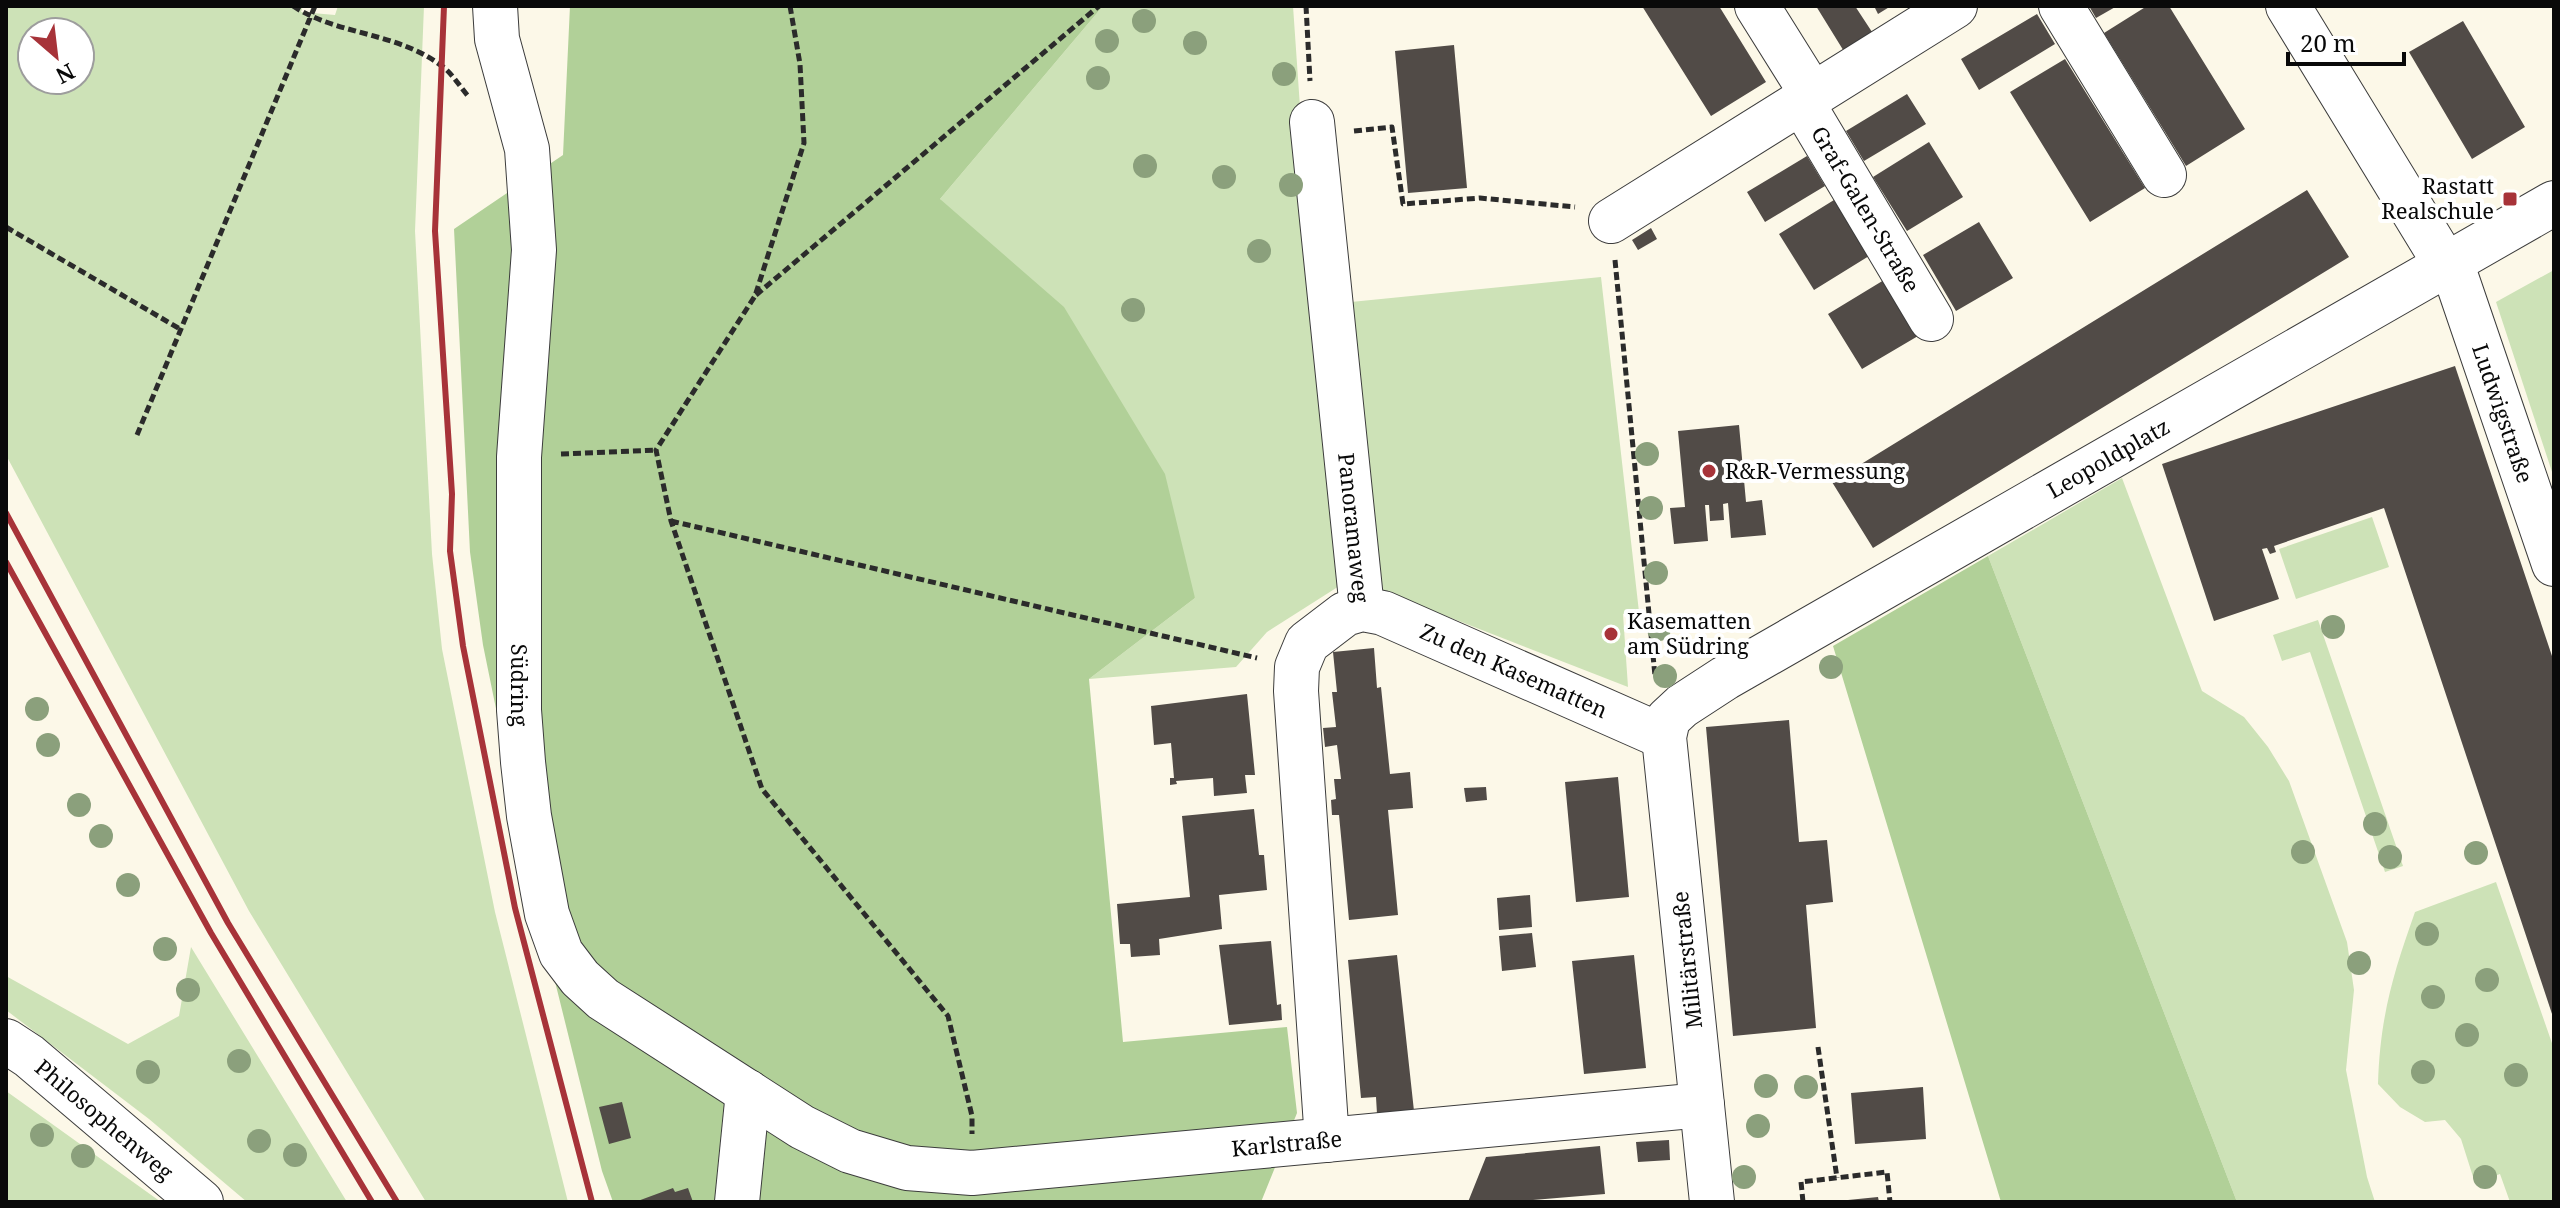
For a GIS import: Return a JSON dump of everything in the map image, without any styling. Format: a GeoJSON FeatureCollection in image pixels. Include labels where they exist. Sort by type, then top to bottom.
{"type":"FeatureCollection","features":[{"type":"Feature","properties":{"kind":"street","name":"Südring"},"geometry":{"type":"LineString","coordinates":[[495,6],[497,39],[527,149],[534,250],[519,457],[519,710],[529,816],[547,914],[561,953],[580,978],[603,999],[802,1127],[850,1151],[905,1185]]}},
{"type":"Feature","properties":{"kind":"street"},"geometry":{"type":"LineString","coordinates":[[1757,6],[1806,98]]}},
{"type":"Feature","properties":{"kind":"street","name":"Graf-Galen-Straße"},"geometry":{"type":"LineString","coordinates":[[1611,221],[1955,6]]}},
{"type":"Feature","properties":{"kind":"street"},"geometry":{"type":"LineString","coordinates":[[2061,6],[2164,175]]}},
{"type":"Feature","properties":{"kind":"street","name":"Ludwigstraße"},"geometry":{"type":"LineString","coordinates":[[2288,6],[2449,263],[2554,564]]}},
{"type":"Feature","properties":{"kind":"street","name":"Graf-Galen-Straße"},"geometry":{"type":"LineString","coordinates":[[1806,98],[1931,319]]}},
{"type":"Feature","properties":{"kind":"street","name":"Panoramaweg"},"geometry":{"type":"LineString","coordinates":[[1297,667],[1307,643],[1345,614],[1362,609],[1312,128]]}},
{"type":"Feature","properties":{"kind":"street","name":"Leopoldplatz"},"geometry":{"type":"LineString","coordinates":[[1666,728],[1682,706],[1725,678],[2554,203]]}},
{"type":"Feature","properties":{"kind":"street","name":"Zu den Kasematten"},"geometry":{"type":"LineString","coordinates":[[1362,609],[1383,613],[1666,728]]}},
{"type":"Feature","properties":{"kind":"street"},"geometry":{"type":"LineString","coordinates":[[1297,667],[1296,691],[1327,1140]]}},
{"type":"Feature","properties":{"kind":"street","name":"Militärstraße"},"geometry":{"type":"LineString","coordinates":[[1666,728],[1712,1202]]}},
{"type":"Feature","properties":{"kind":"street","name":"Philosophenweg"},"geometry":{"type":"LineString","coordinates":[[6,1041],[29,1056],[201,1202]]}},
{"type":"Feature","properties":{"kind":"street"},"geometry":{"type":"LineString","coordinates":[[737,1202],[748,1092]]}},
{"type":"Feature","properties":{"kind":"street","name":"Karlstraße"},"geometry":{"type":"LineString","coordinates":[[905,1185],[972,1173],[1702,1105]]}},
{"type":"Feature","properties":{"kind":"path"},"geometry":{"type":"LineString","coordinates":[[293,6],[311,18],[409,47],[441,65],[472,100]]}},
{"type":"Feature","properties":{"kind":"path"},"geometry":{"type":"LineString","coordinates":[[137,435],[315,6]]}},
{"type":"Feature","properties":{"kind":"path"},"geometry":{"type":"LineString","coordinates":[[790,6],[800,64],[804,143],[755,296],[656,450],[671,521],[762,789],[948,1016],[972,1116]]}},
{"type":"Feature","properties":{"kind":"path"},"geometry":{"type":"LineString","coordinates":[[755,296],[1099,6]]}},
{"type":"Feature","properties":{"kind":"path"},"geometry":{"type":"LineString","coordinates":[[1306,6],[1312,128],[1392,127],[1403,204],[1480,198],[1611,210],[1656,682],[1666,728]]}},
{"type":"Feature","properties":{"kind":"path"},"geometry":{"type":"LineString","coordinates":[[6,227],[180,329]]}},
{"type":"Feature","properties":{"kind":"path"},"geometry":{"type":"LineString","coordinates":[[519,457],[656,450]]}},
{"type":"Feature","properties":{"kind":"path"},"geometry":{"type":"LineString","coordinates":[[671,521],[1297,667]]}},
{"type":"Feature","properties":{"kind":"path"},"geometry":{"type":"LineString","coordinates":[[1818,1047],[1837,1178]]}},
{"type":"Feature","properties":{"kind":"path"},"geometry":{"type":"LineString","coordinates":[[1803,1202],[1801,1182],[1887,1172],[1890,1202]]}},
{"type":"Feature","properties":{"kind":"green space"},"geometry":{"type":"Polygon","coordinates":[[[6,6],[303,6],[301,12],[335,15],[338,6],[424,6],[415,231],[432,554],[442,649],[495,912],[568,1202],[426,1202],[249,911],[6,455],[6,6]]]}},
{"type":"Feature","properties":{"kind":"green space"},"geometry":{"type":"Polygon","coordinates":[[[570,6],[1103,6],[940,199],[1064,307],[1165,474],[1195,598],[1089,679],[1123,1042],[1287,1027],[1297,1113],[1261,1202],[613,1202],[602,1171],[536,905],[483,645],[470,552],[454,229],[563,155],[570,6]]]}},
{"type":"Feature","properties":{"kind":"green space"},"geometry":{"type":"Polygon","coordinates":[[[1103,6],[1293,6],[1314,309],[1344,583],[1267,632],[1236,667],[1089,679],[1195,598],[940,199],[1103,6]]]}},
{"type":"Feature","properties":{"kind":"green space"},"geometry":{"type":"Polygon","coordinates":[[[2554,270],[2554,478],[2496,302],[2554,270]]]}},
{"type":"Feature","properties":{"kind":"green space"},"geometry":{"type":"Polygon","coordinates":[[[1601,277],[1639,612],[1623,614],[1628,687],[1377,589],[1351,302],[1601,277]]]}},
{"type":"Feature","properties":{"kind":"green space"},"geometry":{"type":"Polygon","coordinates":[[[2122,478],[2202,691],[2244,717],[2289,781],[2347,942],[2354,990],[2346,1070],[2367,1177],[2375,1202],[2237,1202],[1988,556],[2122,478]]]}},
{"type":"Feature","properties":{"kind":"green space"},"geometry":{"type":"Polygon","coordinates":[[[2372,517],[2389,567],[2296,599],[2279,549],[2372,517]]]}},
{"type":"Feature","properties":{"kind":"green space"},"geometry":{"type":"Polygon","coordinates":[[[1988,556],[2237,1202],[2001,1202],[1833,646],[1988,556]]]}},
{"type":"Feature","properties":{"kind":"green space"},"geometry":{"type":"Polygon","coordinates":[[[2318,620],[2403,866],[2385,872],[2310,652],[2282,661],[2273,635],[2318,620]]]}},
{"type":"Feature","properties":{"kind":"green space"},"geometry":{"type":"Polygon","coordinates":[[[2496,882],[2554,1049],[2554,1202],[2510,1202],[2500,1174],[2475,1183],[2461,1139],[2445,1120],[2425,1122],[2400,1107],[2378,1084],[2389,996],[2415,912],[2496,882]]]}},
{"type":"Feature","properties":{"kind":"green space"},"geometry":{"type":"Polygon","coordinates":[[[191,947],[347,1202],[247,1202],[149,1119],[6,1010],[6,976],[128,1044],[179,1016],[191,947]]]}},
{"type":"Feature","properties":{"kind":"green space"},"geometry":{"type":"Polygon","coordinates":[[[6,1091],[161,1202],[6,1202],[6,1091]]]}},
{"type":"Feature","properties":{"kind":"building"},"geometry":{"type":"Polygon","coordinates":[[[1642,6],[1719,6],[1766,82],[1711,116],[1642,6]]]}},
{"type":"Feature","properties":{"kind":"building"},"geometry":{"type":"Polygon","coordinates":[[[1816,6],[1855,6],[1874,35],[1845,53],[1816,6]]]}},
{"type":"Feature","properties":{"kind":"building"},"geometry":{"type":"Polygon","coordinates":[[[1874,6],[1891,6],[1878,14],[1874,6]]]}},
{"type":"Feature","properties":{"kind":"building"},"geometry":{"type":"Polygon","coordinates":[[[2089,6],[2117,6],[2096,18],[2089,6]]]}},
{"type":"Feature","properties":{"kind":"building"},"geometry":{"type":"Polygon","coordinates":[[[2147,6],[2169,6],[2245,129],[2186,166],[2104,33],[2147,6]]]}},
{"type":"Feature","properties":{"kind":"building"},"geometry":{"type":"Polygon","coordinates":[[[2037,14],[2055,44],[1979,90],[1961,59],[2037,14]]]}},
{"type":"Feature","properties":{"kind":"building"},"geometry":{"type":"Polygon","coordinates":[[[2463,21],[2525,127],[2472,159],[2409,52],[2463,21]]]}},
{"type":"Feature","properties":{"kind":"building"},"geometry":{"type":"Polygon","coordinates":[[[1454,45],[1467,188],[1408,193],[1395,51],[1454,45]]]}},
{"type":"Feature","properties":{"kind":"building"},"geometry":{"type":"Polygon","coordinates":[[[2065,59],[2145,188],[2090,222],[2010,92],[2065,59]]]}},
{"type":"Feature","properties":{"kind":"building"},"geometry":{"type":"Polygon","coordinates":[[[1907,94],[1926,124],[1864,161],[1846,131],[1907,94]]]}},
{"type":"Feature","properties":{"kind":"building"},"geometry":{"type":"Polygon","coordinates":[[[1929,142],[1963,197],[1907,231],[1873,177],[1929,142]]]}},
{"type":"Feature","properties":{"kind":"building"},"geometry":{"type":"Polygon","coordinates":[[[1807,156],[1825,186],[1765,222],[1747,192],[1807,156]]]}},
{"type":"Feature","properties":{"kind":"building"},"geometry":{"type":"Polygon","coordinates":[[[2307,190],[2349,257],[1873,548],[1832,482],[2307,190]]]}},
{"type":"Feature","properties":{"kind":"building"},"geometry":{"type":"Polygon","coordinates":[[[1834,200],[1869,256],[1814,290],[1779,234],[1834,200]]]}},
{"type":"Feature","properties":{"kind":"building"},"geometry":{"type":"Polygon","coordinates":[[[1979,222],[2013,278],[1956,311],[1923,255],[1979,222]]]}},
{"type":"Feature","properties":{"kind":"building"},"geometry":{"type":"Polygon","coordinates":[[[1651,228],[1657,239],[1638,250],[1632,240],[1651,228]]]}},
{"type":"Feature","properties":{"kind":"building"},"geometry":{"type":"Polygon","coordinates":[[[1884,280],[1918,336],[1862,369],[1828,314],[1884,280]]]}},
{"type":"Feature","properties":{"kind":"building"},"geometry":{"type":"Polygon","coordinates":[[[2455,366],[2554,662],[2553,1017],[2384,508],[2274,546],[2276,552],[2270,554],[2267,548],[2262,549],[2279,599],[2214,621],[2162,464],[2455,366]]]}},
{"type":"Feature","properties":{"kind":"building"},"geometry":{"type":"Polygon","coordinates":[[[1739,425],[1746,502],[1762,500],[1766,535],[1731,538],[1728,503],[1723,504],[1724,520],[1710,521],[1709,505],[1705,505],[1708,541],[1674,544],[1670,508],[1685,507],[1678,431],[1739,425]]]}},
{"type":"Feature","properties":{"kind":"building"},"geometry":{"type":"Polygon","coordinates":[[[1374,648],[1390,774],[1410,772],[1413,808],[1388,810],[1398,915],[1349,920],[1339,815],[1332,815],[1331,800],[1336,799],[1334,779],[1341,779],[1337,745],[1325,747],[1323,728],[1336,727],[1332,692],[1337,692],[1333,652],[1374,648]]]}},
{"type":"Feature","properties":{"kind":"building"},"geometry":{"type":"Polygon","coordinates":[[[1247,694],[1255,775],[1245,775],[1247,793],[1214,796],[1213,778],[1176,781],[1177,784],[1170,785],[1170,778],[1174,778],[1171,743],[1154,745],[1151,706],[1247,694]]]}},
{"type":"Feature","properties":{"kind":"building"},"geometry":{"type":"Polygon","coordinates":[[[1789,720],[1799,842],[1827,840],[1833,902],[1806,905],[1816,1028],[1733,1036],[1706,727],[1789,720]]]}},
{"type":"Feature","properties":{"kind":"building"},"geometry":{"type":"Polygon","coordinates":[[[1618,777],[1629,897],[1576,902],[1565,782],[1618,777]]]}},
{"type":"Feature","properties":{"kind":"building"},"geometry":{"type":"Polygon","coordinates":[[[1486,787],[1487,800],[1466,802],[1464,788],[1486,787]]]}},
{"type":"Feature","properties":{"kind":"building"},"geometry":{"type":"Polygon","coordinates":[[[1254,809],[1259,855],[1264,855],[1267,890],[1219,895],[1222,929],[1159,939],[1160,955],[1131,957],[1130,944],[1120,944],[1117,904],[1190,897],[1182,816],[1254,809]]]}},
{"type":"Feature","properties":{"kind":"building"},"geometry":{"type":"Polygon","coordinates":[[[1530,895],[1532,927],[1499,930],[1497,898],[1530,895]]]}},
{"type":"Feature","properties":{"kind":"building"},"geometry":{"type":"Polygon","coordinates":[[[1532,933],[1536,967],[1502,971],[1499,936],[1532,933]]]}},
{"type":"Feature","properties":{"kind":"building"},"geometry":{"type":"Polygon","coordinates":[[[1271,941],[1277,1005],[1281,1004],[1282,1020],[1229,1025],[1219,945],[1271,941]]]}},
{"type":"Feature","properties":{"kind":"building"},"geometry":{"type":"Polygon","coordinates":[[[1397,955],[1414,1111],[1377,1114],[1376,1097],[1361,1098],[1348,960],[1397,955]]]}},
{"type":"Feature","properties":{"kind":"building"},"geometry":{"type":"Polygon","coordinates":[[[1634,955],[1646,1068],[1584,1074],[1572,961],[1634,955]]]}},
{"type":"Feature","properties":{"kind":"building"},"geometry":{"type":"Polygon","coordinates":[[[1923,1087],[1926,1139],[1855,1144],[1851,1093],[1923,1087]]]}},
{"type":"Feature","properties":{"kind":"building"},"geometry":{"type":"Polygon","coordinates":[[[622,1102],[631,1138],[609,1144],[599,1107],[622,1102]]]}},
{"type":"Feature","properties":{"kind":"building"},"geometry":{"type":"Polygon","coordinates":[[[1669,1140],[1670,1160],[1638,1162],[1636,1142],[1669,1140]]]}},
{"type":"Feature","properties":{"kind":"building"},"geometry":{"type":"Polygon","coordinates":[[[1600,1146],[1605,1194],[1468,1202],[1486,1157],[1600,1146]]]}},
{"type":"Feature","properties":{"kind":"building"},"geometry":{"type":"Polygon","coordinates":[[[673,1188],[675,1192],[688,1188],[693,1202],[635,1202],[673,1188]]]}},
{"type":"Feature","properties":{"kind":"building"},"geometry":{"type":"Polygon","coordinates":[[[1878,1197],[1879,1202],[1848,1202],[1848,1200],[1878,1197]]]}},
{"type":"Feature","properties":{"kind":"railway"},"geometry":{"type":"LineString","coordinates":[[444,6],[435,231],[452,494],[450,551],[463,646],[515,908],[592,1202]]}},
{"type":"Feature","properties":{"kind":"railway"},"geometry":{"type":"LineString","coordinates":[[6,513],[228,923],[397,1202]]}},
{"type":"Feature","properties":{"kind":"railway"},"geometry":{"type":"LineString","coordinates":[[6,562],[211,933],[372,1202]]}},
{"type":"Feature","properties":{"kind":"place","name":"Rastatt Realschule"},"geometry":{"type":"Point","coordinates":[2510,199]}},
{"type":"Feature","properties":{"kind":"place","name":"R&R-Vermessung"},"geometry":{"type":"Point","coordinates":[1709,471]}},
{"type":"Feature","properties":{"kind":"place","name":"Kasematten am Südring"},"geometry":{"type":"Point","coordinates":[1611,634]}}]}
